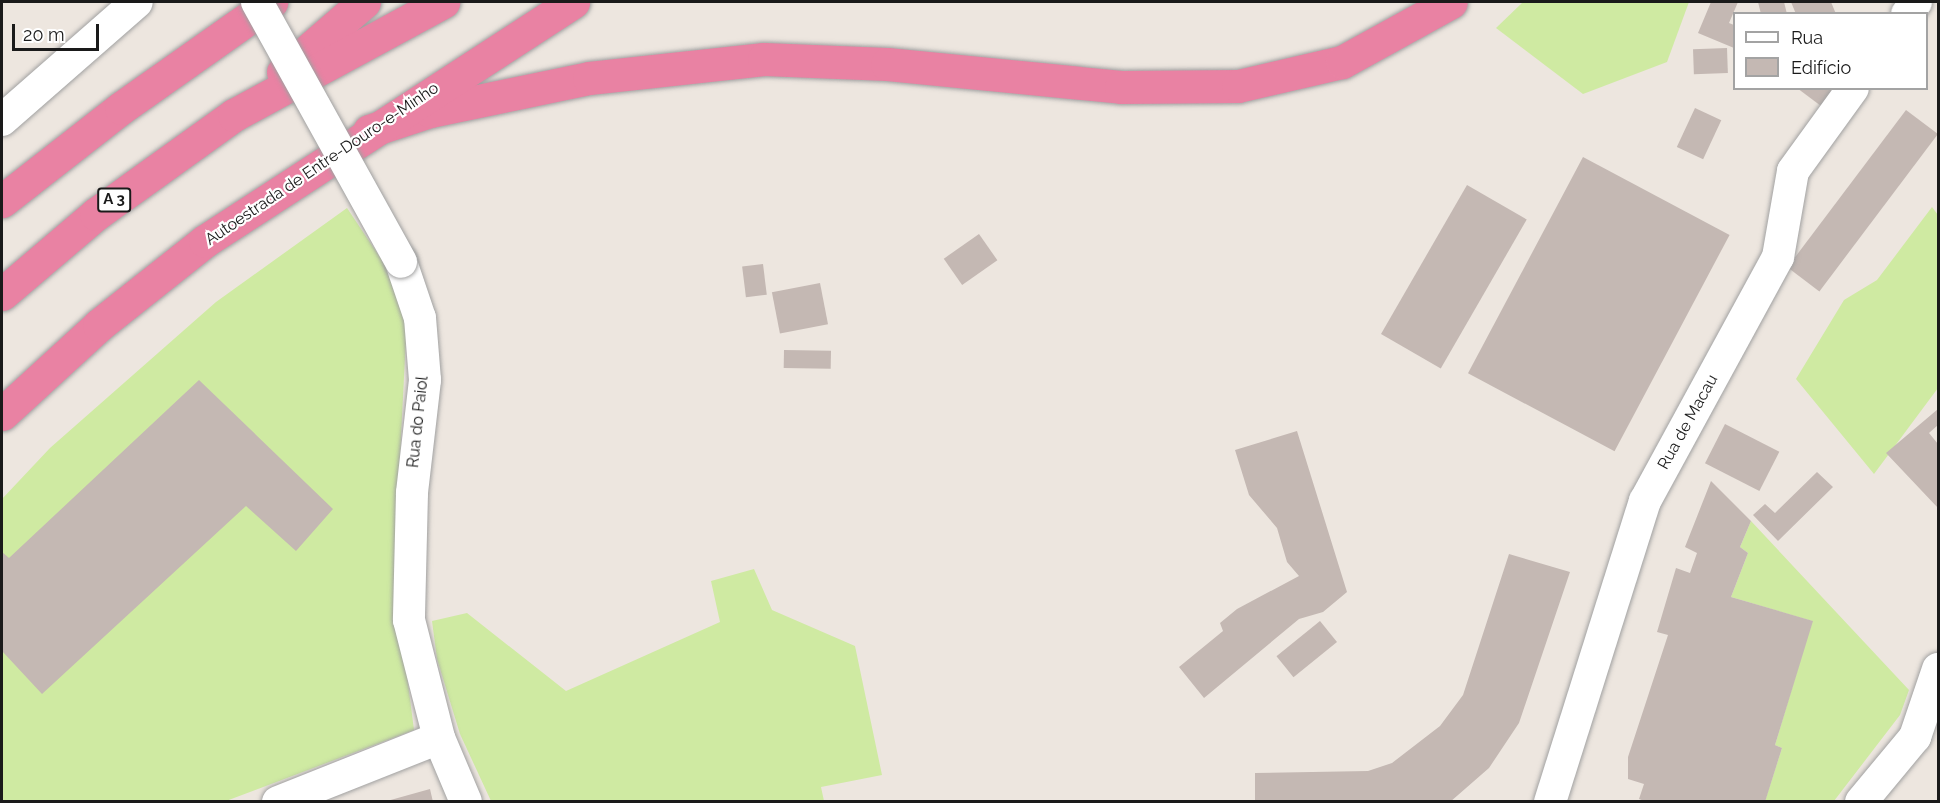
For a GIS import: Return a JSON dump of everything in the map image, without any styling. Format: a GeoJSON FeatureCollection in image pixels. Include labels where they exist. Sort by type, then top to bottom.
{"type":"FeatureCollection","features":[{"type":"Feature","properties":{"kind":"highway"},"geometry":{"type":"LineString","coordinates":[[2,201],[121,108],[272,2]]}},
{"type":"Feature","properties":{"kind":"highway"},"geometry":{"type":"LineString","coordinates":[[234,115],[364,2]]}},
{"type":"Feature","properties":{"kind":"highway","name":"A 3"},"geometry":{"type":"LineString","coordinates":[[2,294],[96,214],[234,115],[443,2]]}},
{"type":"Feature","properties":{"kind":"highway","name":"Autoestrada de Entre-Douro-e-Minho"},"geometry":{"type":"LineString","coordinates":[[2,414],[99,325],[197,247],[369,131],[573,2]]}},
{"type":"Feature","properties":{"kind":"highway"},"geometry":{"type":"LineString","coordinates":[[369,131],[430,111],[578,80],[764,59],[877,63],[1121,87],[1238,87],[1342,62],[1451,2]]}},
{"type":"Feature","properties":{"kind":"street"},"geometry":{"type":"LineString","coordinates":[[2,120],[137,2]]}},
{"type":"Feature","properties":{"kind":"street","name":"Rua do Paiol"},"geometry":{"type":"LineString","coordinates":[[257,2],[401,262],[420,318],[424,380],[412,494],[410,620],[439,738],[466,801]]}},
{"type":"Feature","properties":{"kind":"street","name":"Rua de Macau"},"geometry":{"type":"LineString","coordinates":[[1560,793],[1591,661],[1645,501],[1778,257],[1793,171],[1852,90]]}},
{"type":"Feature","properties":{"kind":"street"},"geometry":{"type":"LineString","coordinates":[[1861,801],[1915,737],[1938,669]]}},
{"type":"Feature","properties":{"kind":"street"},"geometry":{"type":"LineString","coordinates":[[278,801],[439,738]]}},
{"type":"Feature","properties":{"kind":"green space"},"geometry":{"type":"Polygon","coordinates":[[[1523,2],[1689,2],[1667,62],[1583,94],[1496,28],[1523,2]]]}},
{"type":"Feature","properties":{"kind":"green space"},"geometry":{"type":"Polygon","coordinates":[[[1932,207],[1938,215],[1938,388],[1874,474],[1796,379],[1844,300],[1877,280],[1932,207]]]}},
{"type":"Feature","properties":{"kind":"green space"},"geometry":{"type":"Polygon","coordinates":[[[347,208],[390,272],[407,318],[394,575],[414,730],[226,801],[2,801],[2,499],[50,448],[216,302],[347,208]]]}},
{"type":"Feature","properties":{"kind":"green space"},"geometry":{"type":"Polygon","coordinates":[[[1751,521],[1909,690],[1900,715],[1834,801],[1765,801],[1782,748],[1775,745],[1812,621],[1731,597],[1748,553],[1740,547],[1751,521]]]}},
{"type":"Feature","properties":{"kind":"green space"},"geometry":{"type":"Polygon","coordinates":[[[754,569],[772,610],[855,646],[882,775],[821,787],[824,801],[491,801],[460,734],[437,659],[432,621],[467,613],[566,691],[720,622],[711,581],[754,569]]]}},
{"type":"Feature","properties":{"kind":"building"},"geometry":{"type":"Polygon","coordinates":[[[1711,2],[1738,2],[1729,23],[1733,25],[1733,48],[1698,33],[1711,2]]]}},
{"type":"Feature","properties":{"kind":"building"},"geometry":{"type":"Polygon","coordinates":[[[1758,2],[1784,2],[1786,12],[1760,12],[1758,2]]]}},
{"type":"Feature","properties":{"kind":"building"},"geometry":{"type":"Polygon","coordinates":[[[1791,2],[1831,2],[1835,12],[1795,12],[1791,2]]]}},
{"type":"Feature","properties":{"kind":"building"},"geometry":{"type":"Polygon","coordinates":[[[1727,48],[1728,73],[1694,74],[1693,49],[1727,48]]]}},
{"type":"Feature","properties":{"kind":"building"},"geometry":{"type":"Polygon","coordinates":[[[1800,90],[1839,90],[1825,109],[1800,90]]]}},
{"type":"Feature","properties":{"kind":"building"},"geometry":{"type":"Polygon","coordinates":[[[1695,108],[1721,120],[1703,159],[1677,147],[1695,108]]]}},
{"type":"Feature","properties":{"kind":"building"},"geometry":{"type":"Polygon","coordinates":[[[1906,110],[1938,134],[1819,291],[1787,267],[1906,110]]]}},
{"type":"Feature","properties":{"kind":"building"},"geometry":{"type":"Polygon","coordinates":[[[1583,157],[1730,235],[1615,451],[1468,373],[1583,157]]]}},
{"type":"Feature","properties":{"kind":"building"},"geometry":{"type":"Polygon","coordinates":[[[1467,185],[1527,220],[1441,368],[1381,334],[1467,185]]]}},
{"type":"Feature","properties":{"kind":"building"},"geometry":{"type":"Polygon","coordinates":[[[979,234],[997,260],[962,285],[944,259],[979,234]]]}},
{"type":"Feature","properties":{"kind":"building"},"geometry":{"type":"Polygon","coordinates":[[[763,264],[767,295],[746,297],[742,267],[763,264]]]}},
{"type":"Feature","properties":{"kind":"building"},"geometry":{"type":"Polygon","coordinates":[[[820,283],[828,324],[780,334],[772,292],[820,283]]]}},
{"type":"Feature","properties":{"kind":"building"},"geometry":{"type":"Polygon","coordinates":[[[784,350],[831,351],[831,369],[784,368],[784,350]]]}},
{"type":"Feature","properties":{"kind":"building"},"geometry":{"type":"Polygon","coordinates":[[[199,380],[333,509],[296,551],[246,506],[42,694],[2,651],[2,552],[9,558],[199,380]]]}},
{"type":"Feature","properties":{"kind":"building"},"geometry":{"type":"Polygon","coordinates":[[[1938,409],[1938,425],[1929,433],[1938,444],[1938,508],[1886,453],[1938,409]]]}},
{"type":"Feature","properties":{"kind":"building"},"geometry":{"type":"Polygon","coordinates":[[[1725,424],[1779,452],[1759,491],[1705,463],[1725,424]]]}},
{"type":"Feature","properties":{"kind":"building"},"geometry":{"type":"Polygon","coordinates":[[[1297,431],[1347,592],[1323,612],[1299,619],[1204,698],[1179,667],[1223,631],[1220,623],[1237,609],[1299,576],[1287,562],[1277,528],[1249,495],[1235,450],[1297,431]]]}},
{"type":"Feature","properties":{"kind":"building"},"geometry":{"type":"Polygon","coordinates":[[[1817,472],[1833,487],[1778,541],[1753,515],[1765,504],[1775,513],[1817,472]]]}},
{"type":"Feature","properties":{"kind":"building"},"geometry":{"type":"Polygon","coordinates":[[[1711,481],[1751,521],[1740,547],[1748,553],[1731,597],[1813,621],[1775,745],[1782,748],[1765,802],[1647,802],[1639,799],[1644,784],[1628,779],[1628,757],[1668,635],[1657,632],[1676,568],[1690,573],[1697,553],[1685,547],[1711,481]]]}},
{"type":"Feature","properties":{"kind":"building"},"geometry":{"type":"Polygon","coordinates":[[[1509,554],[1570,572],[1519,723],[1489,768],[1450,802],[1255,802],[1255,773],[1368,771],[1392,763],[1440,726],[1463,695],[1509,554]]]}},
{"type":"Feature","properties":{"kind":"building"},"geometry":{"type":"Polygon","coordinates":[[[1320,621],[1337,642],[1293,677],[1276,656],[1320,621]]]}},
{"type":"Feature","properties":{"kind":"building"},"geometry":{"type":"Polygon","coordinates":[[[430,789],[433,802],[387,802],[387,801],[430,789]]]}}]}
